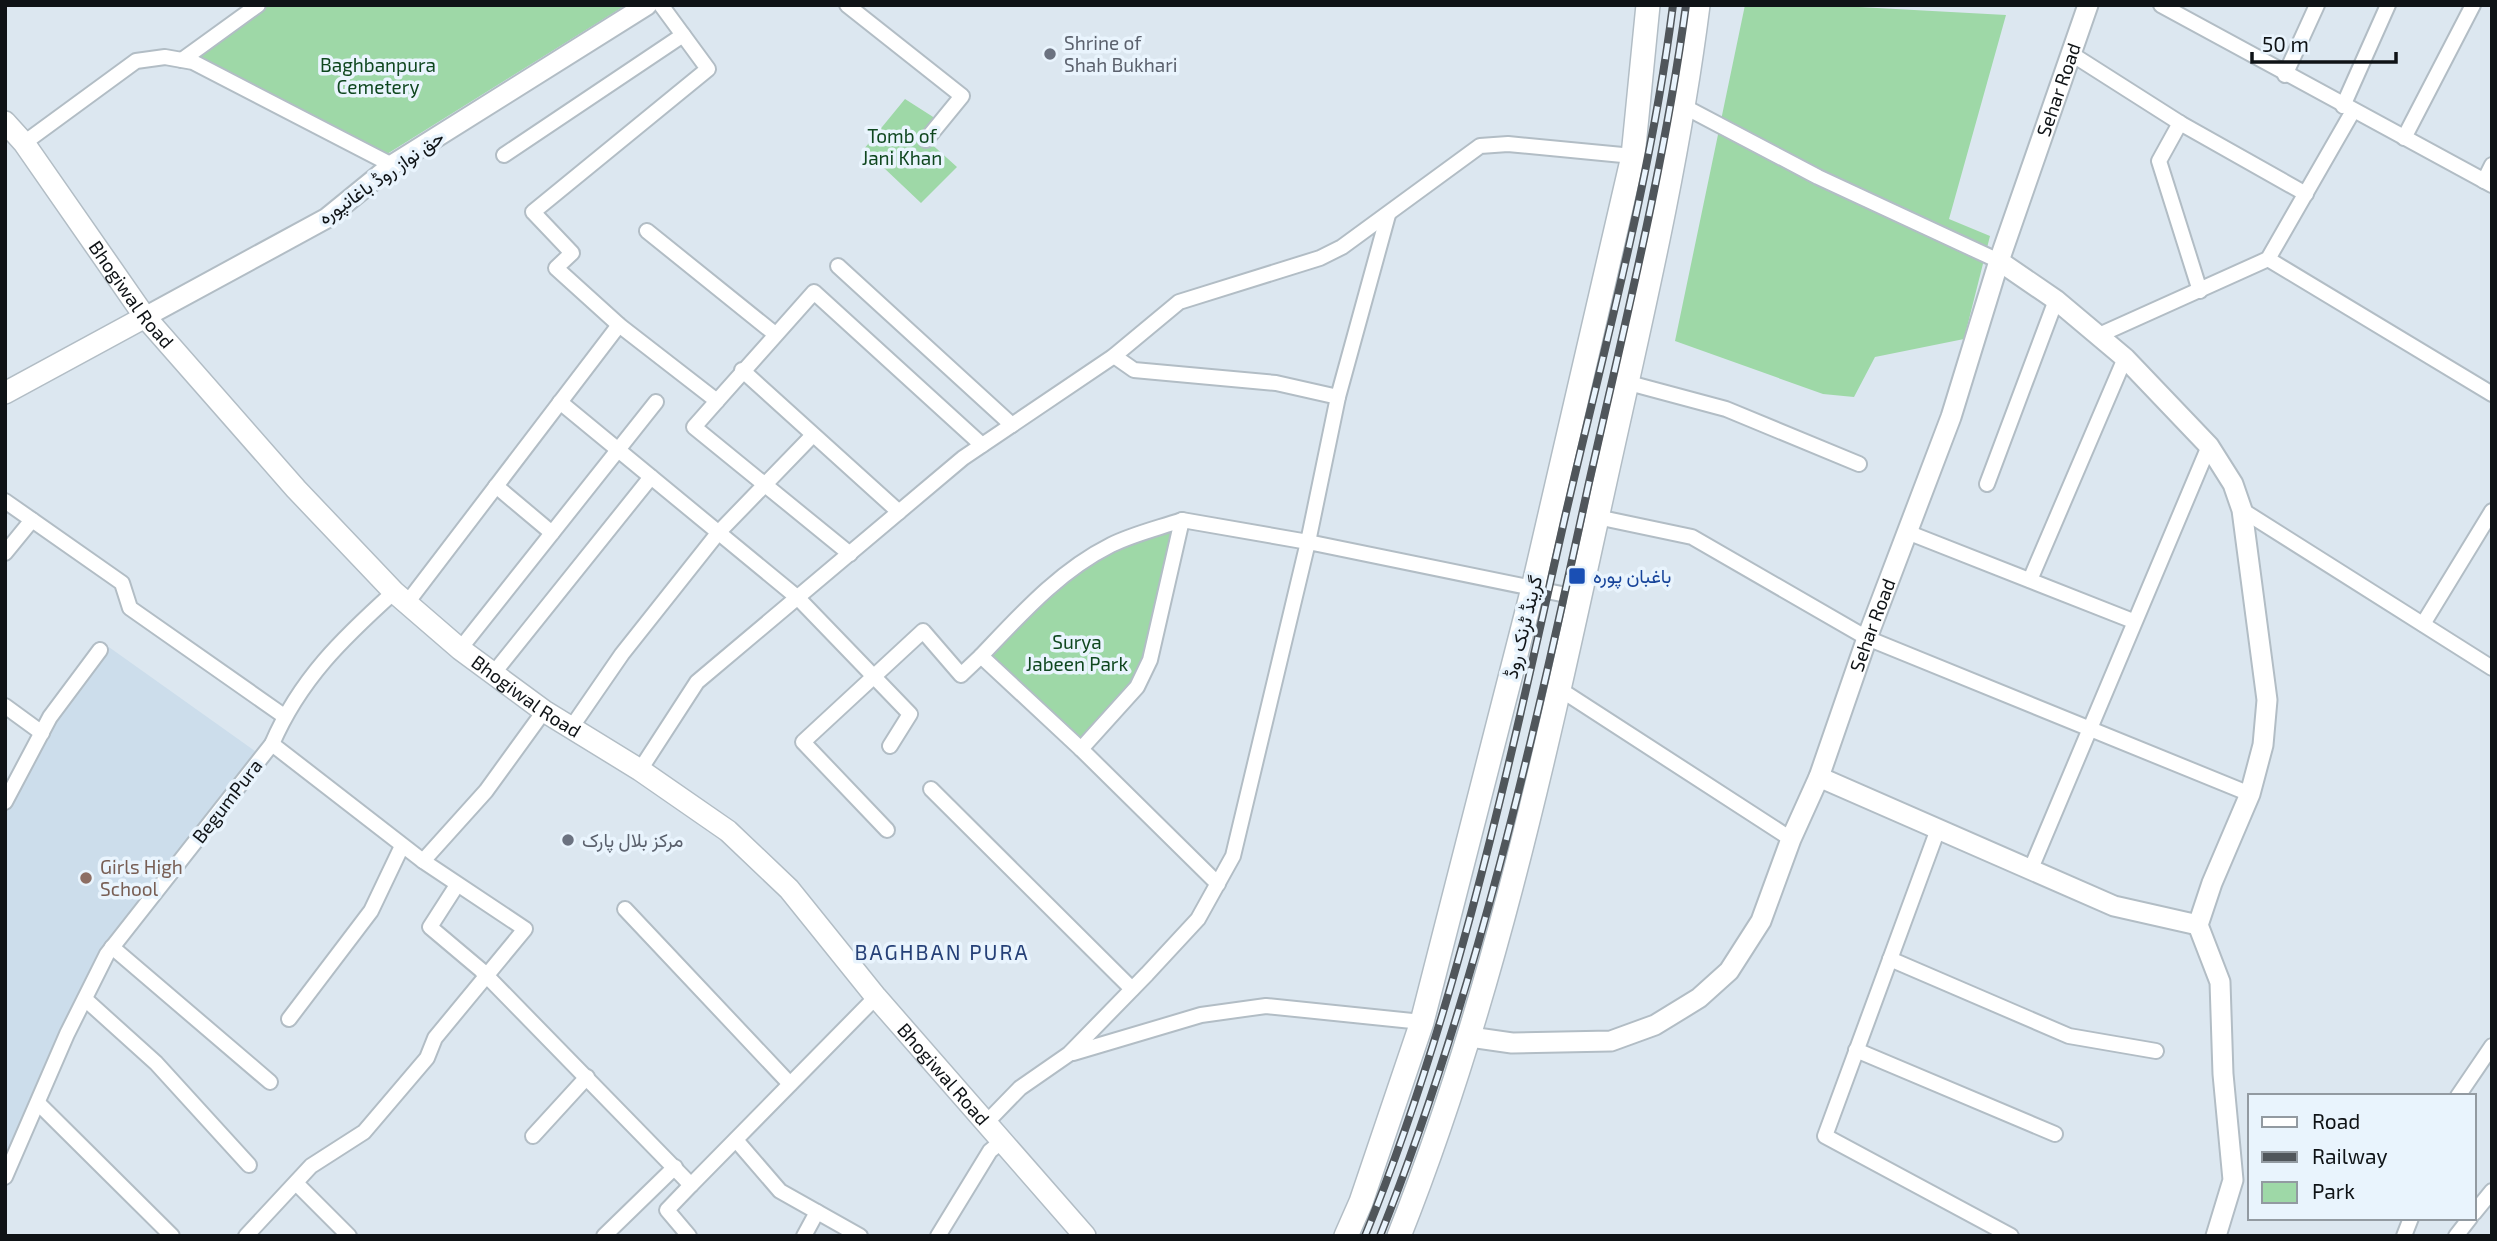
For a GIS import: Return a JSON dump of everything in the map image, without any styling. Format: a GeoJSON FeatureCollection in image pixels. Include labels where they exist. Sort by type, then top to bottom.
{"type":"FeatureCollection","features":[{"type":"Feature","properties":{"kind":"main road","name":"گرینڈ ٹرنک روڈ"},"geometry":{"type":"LineString","coordinates":[[1346,1236],[1361,1202],[1422,1022],[1533,588],[1633,156],[1648,5]]}},
{"type":"Feature","properties":{"kind":"main road"},"geometry":{"type":"LineString","coordinates":[[1399,1236],[1470,1037],[1561,690],[1597,517],[1629,383],[1685,107],[1698,5]]}},
{"type":"Feature","properties":{"kind":"main road","name":"Bhogiwal Road"},"geometry":{"type":"LineString","coordinates":[[5,121],[24,143],[145,317],[296,489],[401,597],[460,649],[544,711],[640,770],[728,831],[789,890],[876,997],[1085,1236]]}},
{"type":"Feature","properties":{"kind":"main road"},"geometry":{"type":"LineString","coordinates":[[5,393],[145,317]]}},
{"type":"Feature","properties":{"kind":"street"},"geometry":{"type":"LineString","coordinates":[[181,60],[258,5]]}},
{"type":"Feature","properties":{"kind":"street","name":"حق نواز روڈ باغانپورہ"},"geometry":{"type":"LineString","coordinates":[[145,317],[327,218],[392,165],[647,5]]}},
{"type":"Feature","properties":{"kind":"street"},"geometry":{"type":"LineString","coordinates":[[661,5],[708,69],[533,212],[572,253],[556,268],[619,325],[717,401]]}},
{"type":"Feature","properties":{"kind":"street"},"geometry":{"type":"LineString","coordinates":[[847,5],[962,96],[926,140]]}},
{"type":"Feature","properties":{"kind":"street","name":"Sehar Road"},"geometry":{"type":"LineString","coordinates":[[1470,1037],[1512,1043],[1611,1041],[1666,1018],[1699,998],[1729,971],[1761,921],[1791,839],[1819,776],[1867,638],[1951,417],[1999,261],[2088,5]]}},
{"type":"Feature","properties":{"kind":"street"},"geometry":{"type":"LineString","coordinates":[[2161,5],[2285,75],[2488,183],[2492,165]]}},
{"type":"Feature","properties":{"kind":"street"},"geometry":{"type":"LineString","coordinates":[[2285,75],[2317,5]]}},
{"type":"Feature","properties":{"kind":"street"},"geometry":{"type":"LineString","coordinates":[[2097,335],[2268,259],[2348,109],[2388,5]]}},
{"type":"Feature","properties":{"kind":"street"},"geometry":{"type":"LineString","coordinates":[[2404,138],[2473,5]]}},
{"type":"Feature","properties":{"kind":"street"},"geometry":{"type":"LineString","coordinates":[[504,155],[682,35]]}},
{"type":"Feature","properties":{"kind":"street"},"geometry":{"type":"LineString","coordinates":[[2070,53],[2180,123],[2305,194]]}},
{"type":"Feature","properties":{"kind":"street"},"geometry":{"type":"LineString","coordinates":[[24,143],[136,61],[165,57],[193,62],[392,165]]}},
{"type":"Feature","properties":{"kind":"street"},"geometry":{"type":"LineString","coordinates":[[1685,107],[1818,177],[1999,261],[2056,300],[2125,358],[2208,446],[2233,484],[2242,510],[2267,700],[2263,745],[2250,794],[2212,883],[2198,925],[2220,982],[2223,1074],[2233,1180],[2216,1236]]}},
{"type":"Feature","properties":{"kind":"street"},"geometry":{"type":"LineString","coordinates":[[2180,123],[2159,161],[2200,291]]}},
{"type":"Feature","properties":{"kind":"street"},"geometry":{"type":"LineString","coordinates":[[640,770],[697,682],[982,445],[1114,356],[1179,302],[1320,258],[1388,215],[1480,146],[1508,144],[1633,156]]}},
{"type":"Feature","properties":{"kind":"street"},"geometry":{"type":"LineString","coordinates":[[985,1124],[1020,1088],[1069,1054],[1198,919],[1233,856],[1339,397],[1388,215]]}},
{"type":"Feature","properties":{"kind":"street"},"geometry":{"type":"LineString","coordinates":[[647,231],[775,334]]}},
{"type":"Feature","properties":{"kind":"street"},"geometry":{"type":"LineString","coordinates":[[2268,259],[2492,394]]}},
{"type":"Feature","properties":{"kind":"street"},"geometry":{"type":"LineString","coordinates":[[838,266],[1012,425]]}},
{"type":"Feature","properties":{"kind":"street"},"geometry":{"type":"LineString","coordinates":[[850,554],[694,427],[814,292],[982,445]]}},
{"type":"Feature","properties":{"kind":"street"},"geometry":{"type":"LineString","coordinates":[[1987,484],[2056,300]]}},
{"type":"Feature","properties":{"kind":"street","name":"BegumPura"},"geometry":{"type":"LineString","coordinates":[[5,1177],[85,999],[112,947],[272,744],[284,716],[337,643],[401,597],[496,486],[619,325]]}},
{"type":"Feature","properties":{"kind":"street"},"geometry":{"type":"LineString","coordinates":[[1114,356],[1135,370],[1276,383],[1339,397]]}},
{"type":"Feature","properties":{"kind":"street"},"geometry":{"type":"LineString","coordinates":[[2030,580],[2125,358]]}},
{"type":"Feature","properties":{"kind":"street"},"geometry":{"type":"LineString","coordinates":[[742,370],[899,512]]}},
{"type":"Feature","properties":{"kind":"street"},"geometry":{"type":"LineString","coordinates":[[1629,383],[1726,410],[1859,464]]}},
{"type":"Feature","properties":{"kind":"street"},"geometry":{"type":"LineString","coordinates":[[560,402],[798,598],[910,713],[890,746]]}},
{"type":"Feature","properties":{"kind":"street"},"geometry":{"type":"LineString","coordinates":[[460,649],[656,402]]}},
{"type":"Feature","properties":{"kind":"street"},"geometry":{"type":"LineString","coordinates":[[571,729],[622,654],[718,533],[812,436]]}},
{"type":"Feature","properties":{"kind":"street"},"geometry":{"type":"LineString","coordinates":[[2030,871],[2088,726],[2208,446]]}},
{"type":"Feature","properties":{"kind":"street"},"geometry":{"type":"LineString","coordinates":[[493,674],[650,477]]}},
{"type":"Feature","properties":{"kind":"street"},"geometry":{"type":"LineString","coordinates":[[496,486],[552,533]]}},
{"type":"Feature","properties":{"kind":"street"},"geometry":{"type":"LineString","coordinates":[[5,501],[122,583],[130,608],[284,716]]}},
{"type":"Feature","properties":{"kind":"street"},"geometry":{"type":"LineString","coordinates":[[2242,510],[2492,668]]}},
{"type":"Feature","properties":{"kind":"street"},"geometry":{"type":"LineString","coordinates":[[2423,624],[2492,511]]}},
{"type":"Feature","properties":{"kind":"street"},"geometry":{"type":"LineString","coordinates":[[1597,517],[1692,537],[1867,638],[2250,794]]}},
{"type":"Feature","properties":{"kind":"street"},"geometry":{"type":"LineString","coordinates":[[5,553],[32,520]]}},
{"type":"Feature","properties":{"kind":"street"},"geometry":{"type":"LineString","coordinates":[[887,830],[803,742],[923,631],[961,675],[1045,589],[1083,562],[1112,544],[1182,520],[1307,542],[1581,598]]}},
{"type":"Feature","properties":{"kind":"street"},"geometry":{"type":"LineString","coordinates":[[1081,748],[1137,687],[1150,660],[1182,520]]}},
{"type":"Feature","properties":{"kind":"street"},"geometry":{"type":"LineString","coordinates":[[1907,532],[2133,621]]}},
{"type":"Feature","properties":{"kind":"street"},"geometry":{"type":"LineString","coordinates":[[5,802],[42,733],[100,650]]}},
{"type":"Feature","properties":{"kind":"street"},"geometry":{"type":"LineString","coordinates":[[981,656],[1081,748],[1218,884]]}},
{"type":"Feature","properties":{"kind":"street"},"geometry":{"type":"LineString","coordinates":[[1561,690],[1791,839]]}},
{"type":"Feature","properties":{"kind":"street"},"geometry":{"type":"LineString","coordinates":[[5,706],[42,733]]}},
{"type":"Feature","properties":{"kind":"street"},"geometry":{"type":"LineString","coordinates":[[422,861],[486,791],[544,711]]}},
{"type":"Feature","properties":{"kind":"street"},"geometry":{"type":"LineString","coordinates":[[247,1236],[311,1166],[364,1132],[427,1058],[435,1038],[489,977],[526,929],[422,861],[272,744]]}},
{"type":"Feature","properties":{"kind":"street"},"geometry":{"type":"LineString","coordinates":[[1819,776],[2030,871],[2115,906],[2198,925]]}},
{"type":"Feature","properties":{"kind":"street"},"geometry":{"type":"LineString","coordinates":[[931,789],[1132,989]]}},
{"type":"Feature","properties":{"kind":"street"},"geometry":{"type":"LineString","coordinates":[[1938,830],[1825,1136],[2011,1236]]}},
{"type":"Feature","properties":{"kind":"street"},"geometry":{"type":"LineString","coordinates":[[289,1019],[371,911],[402,846]]}},
{"type":"Feature","properties":{"kind":"street"},"geometry":{"type":"LineString","coordinates":[[457,885],[430,927],[489,977],[691,1185]]}},
{"type":"Feature","properties":{"kind":"street"},"geometry":{"type":"LineString","coordinates":[[625,909],[790,1084]]}},
{"type":"Feature","properties":{"kind":"street"},"geometry":{"type":"LineString","coordinates":[[112,947],[270,1082]]}},
{"type":"Feature","properties":{"kind":"street"},"geometry":{"type":"LineString","coordinates":[[1889,960],[2068,1036],[2156,1051]]}},
{"type":"Feature","properties":{"kind":"street"},"geometry":{"type":"LineString","coordinates":[[690,1236],[667,1210],[876,997]]}},
{"type":"Feature","properties":{"kind":"street"},"geometry":{"type":"LineString","coordinates":[[85,999],[156,1063],[249,1165]]}},
{"type":"Feature","properties":{"kind":"street"},"geometry":{"type":"LineString","coordinates":[[1069,1054],[1201,1015],[1266,1006],[1422,1022]]}},
{"type":"Feature","properties":{"kind":"street"},"geometry":{"type":"LineString","coordinates":[[2459,1094],[2492,1046]]}},
{"type":"Feature","properties":{"kind":"street"},"geometry":{"type":"LineString","coordinates":[[1856,1050],[2055,1134]]}},
{"type":"Feature","properties":{"kind":"street"},"geometry":{"type":"LineString","coordinates":[[533,1136],[587,1077]]}},
{"type":"Feature","properties":{"kind":"street"},"geometry":{"type":"LineString","coordinates":[[38,1102],[172,1236]]}},
{"type":"Feature","properties":{"kind":"street"},"geometry":{"type":"LineString","coordinates":[[736,1140],[780,1191],[860,1236]]}},
{"type":"Feature","properties":{"kind":"street"},"geometry":{"type":"LineString","coordinates":[[938,1236],[990,1151],[1001,1142]]}},
{"type":"Feature","properties":{"kind":"street"},"geometry":{"type":"LineString","coordinates":[[604,1236],[675,1167]]}},
{"type":"Feature","properties":{"kind":"street"},"geometry":{"type":"LineString","coordinates":[[296,1183],[349,1236]]}},
{"type":"Feature","properties":{"kind":"street"},"geometry":{"type":"LineString","coordinates":[[2476,1211],[2492,1191]]}},
{"type":"Feature","properties":{"kind":"street"},"geometry":{"type":"LineString","coordinates":[[804,1236],[817,1212]]}},
{"type":"Feature","properties":{"kind":"street"},"geometry":{"type":"LineString","coordinates":[[2456,1236],[2468,1220]]}},
{"type":"Feature","properties":{"kind":"shaded area","name":"Girls High School"},"geometry":{"type":"Polygon","coordinates":[[[106,645],[262,756],[107,954],[5,1176],[5,801],[106,645]]]}},
{"type":"Feature","properties":{"kind":"green space","name":"Baghbanpura Cemetery"},"geometry":{"type":"Polygon","coordinates":[[[268,5],[626,5],[379,159],[193,62],[268,5]]]}},
{"type":"Feature","properties":{"kind":"green space"},"geometry":{"type":"Polygon","coordinates":[[[1745,5],[1822,5],[2006,15],[1949,219],[1990,236],[1964,339],[1875,357],[1854,397],[1823,394],[1675,341],[1745,5]]]}},
{"type":"Feature","properties":{"kind":"green space","name":"Tomb of Jani Khan"},"geometry":{"type":"Polygon","coordinates":[[[905,99],[941,122],[927,140],[957,167],[921,203],[864,149],[905,99]]]}},
{"type":"Feature","properties":{"kind":"green space","name":"Surya Jabeen Park"},"geometry":{"type":"Polygon","coordinates":[[[1182,520],[1150,660],[1081,749],[981,656],[1083,562],[1182,520]]]}},
{"type":"Feature","properties":{"kind":"railway"},"geometry":{"type":"LineString","coordinates":[[1365,1236],[1428,1060],[1480,881],[1625,262],[1664,70],[1673,5]]}},
{"type":"Feature","properties":{"kind":"railway"},"geometry":{"type":"LineString","coordinates":[[1380,1236],[1445,1053],[1473,960],[1523,772],[1642,247],[1666,127],[1686,5]]}},
{"type":"Feature","properties":{"kind":"place","name":"Shrine of Shah Bukhari"},"geometry":{"type":"Point","coordinates":[1050,54]}},
{"type":"Feature","properties":{"kind":"place","name":"باغبان پورہ"},"geometry":{"type":"Point","coordinates":[1577,576]}},
{"type":"Feature","properties":{"kind":"place","name":"مرکز بلال پارک"},"geometry":{"type":"Point","coordinates":[568,840]}},
{"type":"Feature","properties":{"kind":"place","name":"Girls High School"},"geometry":{"type":"Point","coordinates":[86,878]}},
{"type":"Feature","properties":{"kind":"district","name":"BAGHBAN PURA"},"geometry":{"type":"Point","coordinates":[942,953]}}]}
